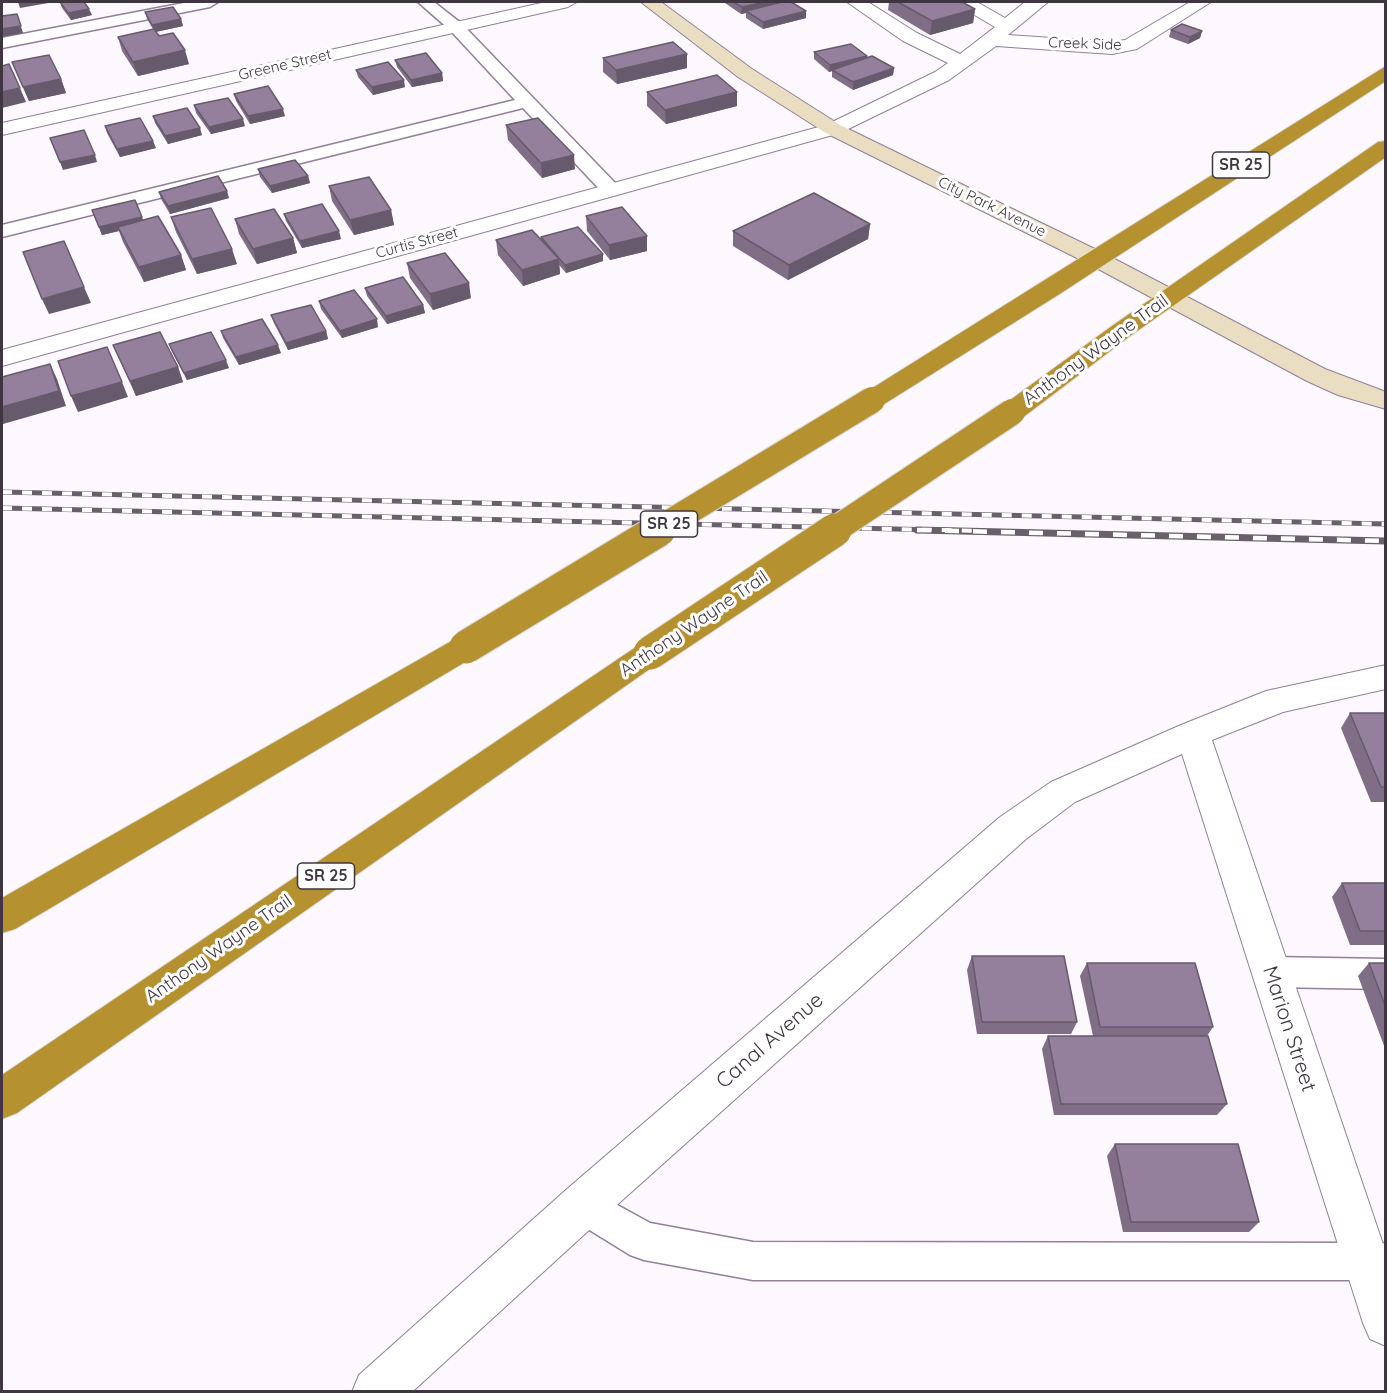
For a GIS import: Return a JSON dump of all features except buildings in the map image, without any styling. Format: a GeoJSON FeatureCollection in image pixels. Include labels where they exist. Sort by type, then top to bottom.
{"type":"FeatureCollection","features":[{"type":"Feature","properties":{"kind":"highway","name":"SR 25"},"geometry":{"type":"LineString","coordinates":[[2,917],[466,647],[872,400],[1097,259],[1386,72]]}},
{"type":"Feature","properties":{"kind":"highway","name":"Anthony Wayne Trail"},"geometry":{"type":"LineString","coordinates":[[2,1099],[650,653],[1012,412],[1169,297],[1386,147]]}},
{"type":"Feature","properties":{"kind":"street","name":"Greene Street"},"geometry":{"type":"LineString","coordinates":[[2,129],[568,2]]}},
{"type":"Feature","properties":{"kind":"street","name":"City Park Avenue"},"geometry":{"type":"LineString","coordinates":[[650,2],[745,73],[833,129],[1097,259],[1347,389],[1386,401]]}},
{"type":"Feature","properties":{"kind":"street"},"geometry":{"type":"LineString","coordinates":[[856,2],[910,37],[961,62]]}},
{"type":"Feature","properties":{"kind":"street","name":"Creek Side"},"geometry":{"type":"LineString","coordinates":[[965,2],[999,33],[1112,48],[1130,45],[1202,2]]}},
{"type":"Feature","properties":{"kind":"street"},"geometry":{"type":"LineString","coordinates":[[833,129],[942,76],[999,33],[1028,7],[1039,2]]}},
{"type":"Feature","properties":{"kind":"street","name":"Curtis Street"},"geometry":{"type":"LineString","coordinates":[[2,358],[833,129]]}},
{"type":"Feature","properties":{"kind":"street","name":"Canal Avenue"},"geometry":{"type":"LineString","coordinates":[[376,1392],[583,1205],[1013,828],[1063,792],[1193,734],[1278,700],[1386,677]]}},
{"type":"Feature","properties":{"kind":"street","name":"Marion Street"},"geometry":{"type":"LineString","coordinates":[[1193,734],[1270,972],[1375,1262],[1386,1323]]}},
{"type":"Feature","properties":{"kind":"lane"},"geometry":{"type":"LineString","coordinates":[[2,43],[210,2]]}},
{"type":"Feature","properties":{"kind":"lane"},"geometry":{"type":"LineString","coordinates":[[426,2],[456,27],[611,190]]}},
{"type":"Feature","properties":{"kind":"lane"},"geometry":{"type":"LineString","coordinates":[[2,231],[528,102]]}},
{"type":"Feature","properties":{"kind":"lane"},"geometry":{"type":"LineString","coordinates":[[1270,972],[1386,974]]}},
{"type":"Feature","properties":{"kind":"lane"},"geometry":{"type":"LineString","coordinates":[[583,1205],[644,1241],[753,1262],[1375,1262]]}},
{"type":"Feature","properties":{"kind":"railway"},"geometry":{"type":"LineString","coordinates":[[2,492],[1386,524]]}},
{"type":"Feature","properties":{"kind":"railway"},"geometry":{"type":"LineString","coordinates":[[2,508],[980,531]]}},
{"type":"Feature","properties":{"kind":"railway"},"geometry":{"type":"LineString","coordinates":[[917,530],[1386,541]]}}]}
